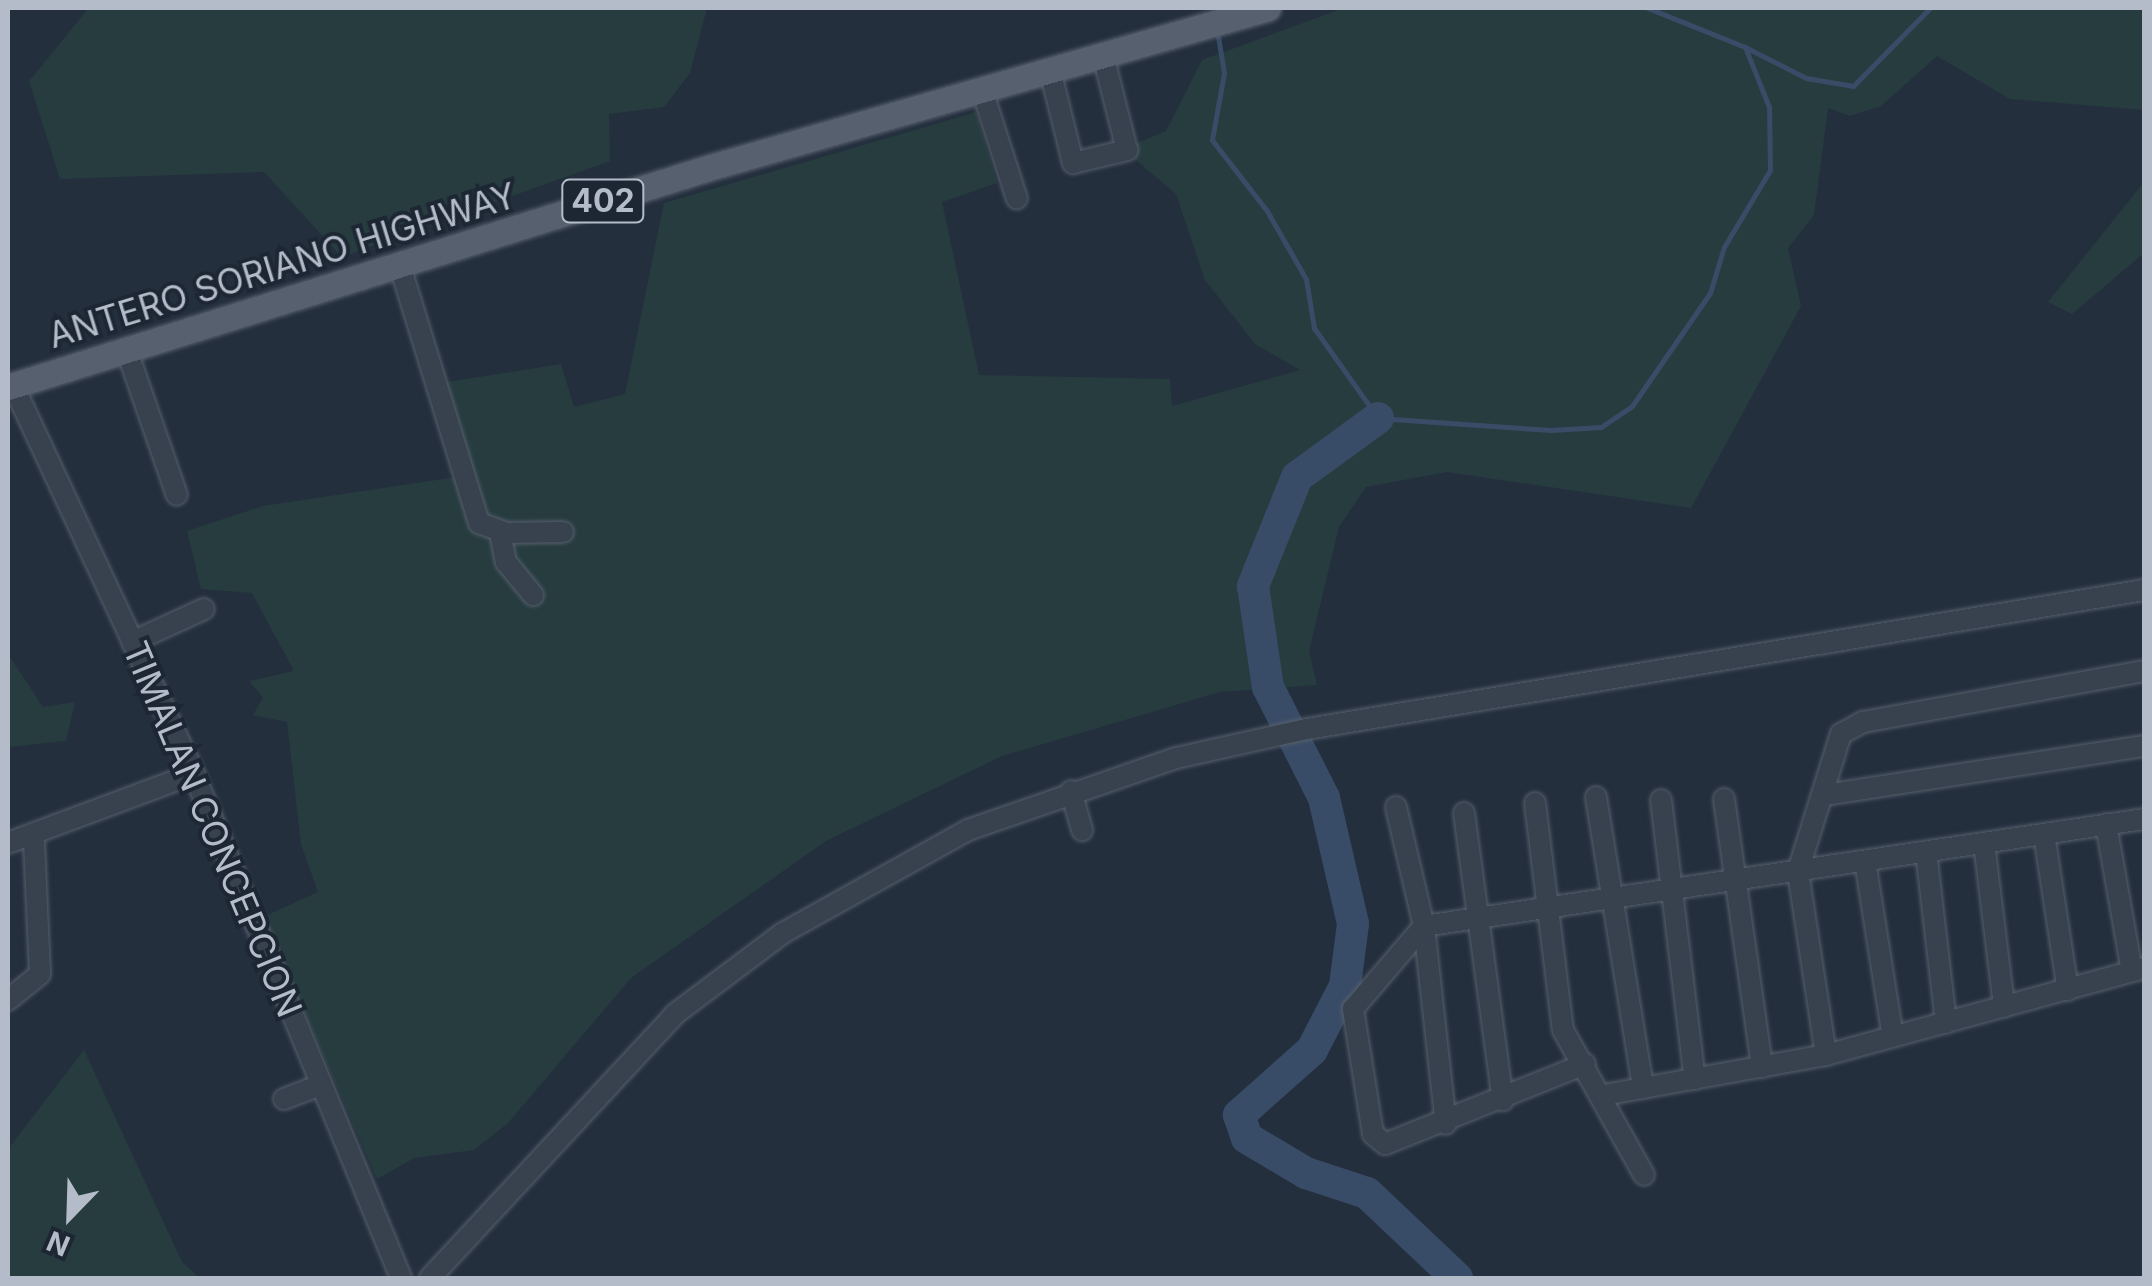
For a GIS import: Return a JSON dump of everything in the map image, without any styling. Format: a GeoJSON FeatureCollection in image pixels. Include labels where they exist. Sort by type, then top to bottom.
{"type":"FeatureCollection","features":[{"type":"Feature","properties":{"kind":"main road","name":"ANTERO SORIANO HIGHWAY"},"geometry":{"type":"LineString","coordinates":[[10,386],[982,90],[1267,8]]}},
{"type":"Feature","properties":{"kind":"street"},"geometry":{"type":"LineString","coordinates":[[1050,70],[1073,163],[1127,150],[1103,55]]}},
{"type":"Feature","properties":{"kind":"street"},"geometry":{"type":"LineString","coordinates":[[982,90],[1017,200]]}},
{"type":"Feature","properties":{"kind":"street"},"geometry":{"type":"LineString","coordinates":[[400,266],[478,524],[500,532],[563,532]]}},
{"type":"Feature","properties":{"kind":"street"},"geometry":{"type":"LineString","coordinates":[[127,351],[178,496]]}},
{"type":"Feature","properties":{"kind":"street","name":"TIMALAN CONCEPCION"},"geometry":{"type":"LineString","coordinates":[[10,386],[194,774],[401,1278]]}},
{"type":"Feature","properties":{"kind":"street"},"geometry":{"type":"LineString","coordinates":[[500,532],[506,562],[533,595]]}},
{"type":"Feature","properties":{"kind":"street"},"geometry":{"type":"LineString","coordinates":[[430,1278],[675,1014],[737,965],[920,852],[1071,791],[1307,728],[2144,590]]}},
{"type":"Feature","properties":{"kind":"street"},"geometry":{"type":"LineString","coordinates":[[132,642],[204,609]]}},
{"type":"Feature","properties":{"kind":"street"},"geometry":{"type":"LineString","coordinates":[[1826,1055],[1798,870],[1852,724],[2144,670]]}},
{"type":"Feature","properties":{"kind":"street"},"geometry":{"type":"LineString","coordinates":[[1824,795],[2144,746]]}},
{"type":"Feature","properties":{"kind":"street"},"geometry":{"type":"LineString","coordinates":[[8,843],[34,840],[194,774]]}},
{"type":"Feature","properties":{"kind":"street"},"geometry":{"type":"LineString","coordinates":[[1071,791],[1082,830]]}},
{"type":"Feature","properties":{"kind":"street"},"geometry":{"type":"LineString","coordinates":[[1596,797],[1642,1088]]}},
{"type":"Feature","properties":{"kind":"street"},"geometry":{"type":"LineString","coordinates":[[1724,799],[1762,1067]]}},
{"type":"Feature","properties":{"kind":"street"},"geometry":{"type":"LineString","coordinates":[[1661,800],[1695,1079]]}},
{"type":"Feature","properties":{"kind":"street"},"geometry":{"type":"LineString","coordinates":[[1535,803],[1564,1030],[1604,1095],[1644,1175]]}},
{"type":"Feature","properties":{"kind":"street"},"geometry":{"type":"LineString","coordinates":[[1396,807],[1424,926],[1446,1124]]}},
{"type":"Feature","properties":{"kind":"street"},"geometry":{"type":"LineString","coordinates":[[1464,814],[1503,1100]]}},
{"type":"Feature","properties":{"kind":"street"},"geometry":{"type":"LineString","coordinates":[[1584,1064],[1446,1124],[1377,1142],[1352,1014],[1424,926],[2144,819]]}},
{"type":"Feature","properties":{"kind":"street"},"geometry":{"type":"LineString","coordinates":[[1604,1095],[1826,1055],[2138,970],[2106,824]]}},
{"type":"Feature","properties":{"kind":"street"},"geometry":{"type":"LineString","coordinates":[[2044,834],[2068,990]]}},
{"type":"Feature","properties":{"kind":"street"},"geometry":{"type":"LineString","coordinates":[[8,1000],[40,974],[34,840]]}},
{"type":"Feature","properties":{"kind":"street"},"geometry":{"type":"LineString","coordinates":[[1984,843],[2004,1008]]}},
{"type":"Feature","properties":{"kind":"street"},"geometry":{"type":"LineString","coordinates":[[1926,852],[1946,1023]]}},
{"type":"Feature","properties":{"kind":"street"},"geometry":{"type":"LineString","coordinates":[[1865,861],[1892,1038]]}},
{"type":"Feature","properties":{"kind":"street"},"geometry":{"type":"LineString","coordinates":[[284,1099],[322,1085]]}},
{"type":"Feature","properties":{"kind":"green space"},"geometry":{"type":"Polygon","coordinates":[[[89,8],[707,8],[690,73],[664,107],[609,114],[610,161],[342,257],[264,172],[60,179],[29,81],[89,8]]]}},
{"type":"Feature","properties":{"kind":"green space"},"geometry":{"type":"Polygon","coordinates":[[[1344,8],[2144,8],[2144,110],[2010,99],[1937,56],[1881,106],[1850,116],[1828,108],[1814,215],[1788,248],[1801,306],[1691,508],[1447,472],[1366,487],[1339,527],[1309,651],[1317,685],[1220,692],[1002,756],[826,841],[631,978],[508,1123],[474,1150],[414,1158],[377,1179],[263,917],[318,892],[301,844],[287,722],[253,715],[263,698],[249,681],[294,671],[252,593],[201,589],[187,531],[263,506],[463,476],[435,384],[561,364],[574,407],[625,394],[664,203],[976,112],[997,183],[942,202],[979,375],[1170,379],[1172,406],[1300,370],[1255,344],[1205,280],[1176,194],[1123,149],[1166,131],[1202,60],[1344,8]]]}},
{"type":"Feature","properties":{"kind":"green space"},"geometry":{"type":"Polygon","coordinates":[[[2144,182],[2144,253],[2072,314],[2048,302],[2144,182]]]}},
{"type":"Feature","properties":{"kind":"green space"},"geometry":{"type":"Polygon","coordinates":[[[8,654],[43,707],[75,702],[66,741],[8,747],[8,654]]]}},
{"type":"Feature","properties":{"kind":"green space"},"geometry":{"type":"Polygon","coordinates":[[[84,1050],[182,1262],[200,1278],[8,1278],[8,1149],[84,1050]]]}},
{"type":"Feature","properties":{"kind":"waterway"},"geometry":{"type":"LineString","coordinates":[[1217,30],[1224,73],[1212,140],[1267,211],[1306,279],[1314,328],[1378,418],[1551,430],[1601,427],[1632,406],[1710,293],[1724,247],[1770,170],[1769,107],[1745,47],[1648,8]]}},
{"type":"Feature","properties":{"kind":"waterway"},"geometry":{"type":"LineString","coordinates":[[1745,47],[1806,78],[1853,86],[1930,8]]}},
{"type":"Feature","properties":{"kind":"waterway"},"geometry":{"type":"LineString","coordinates":[[1378,418],[1297,477],[1253,586],[1268,687],[1324,798],[1353,924],[1345,986],[1312,1050],[1239,1115],[1247,1138],[1306,1173],[1367,1193],[1457,1278]]}}]}
